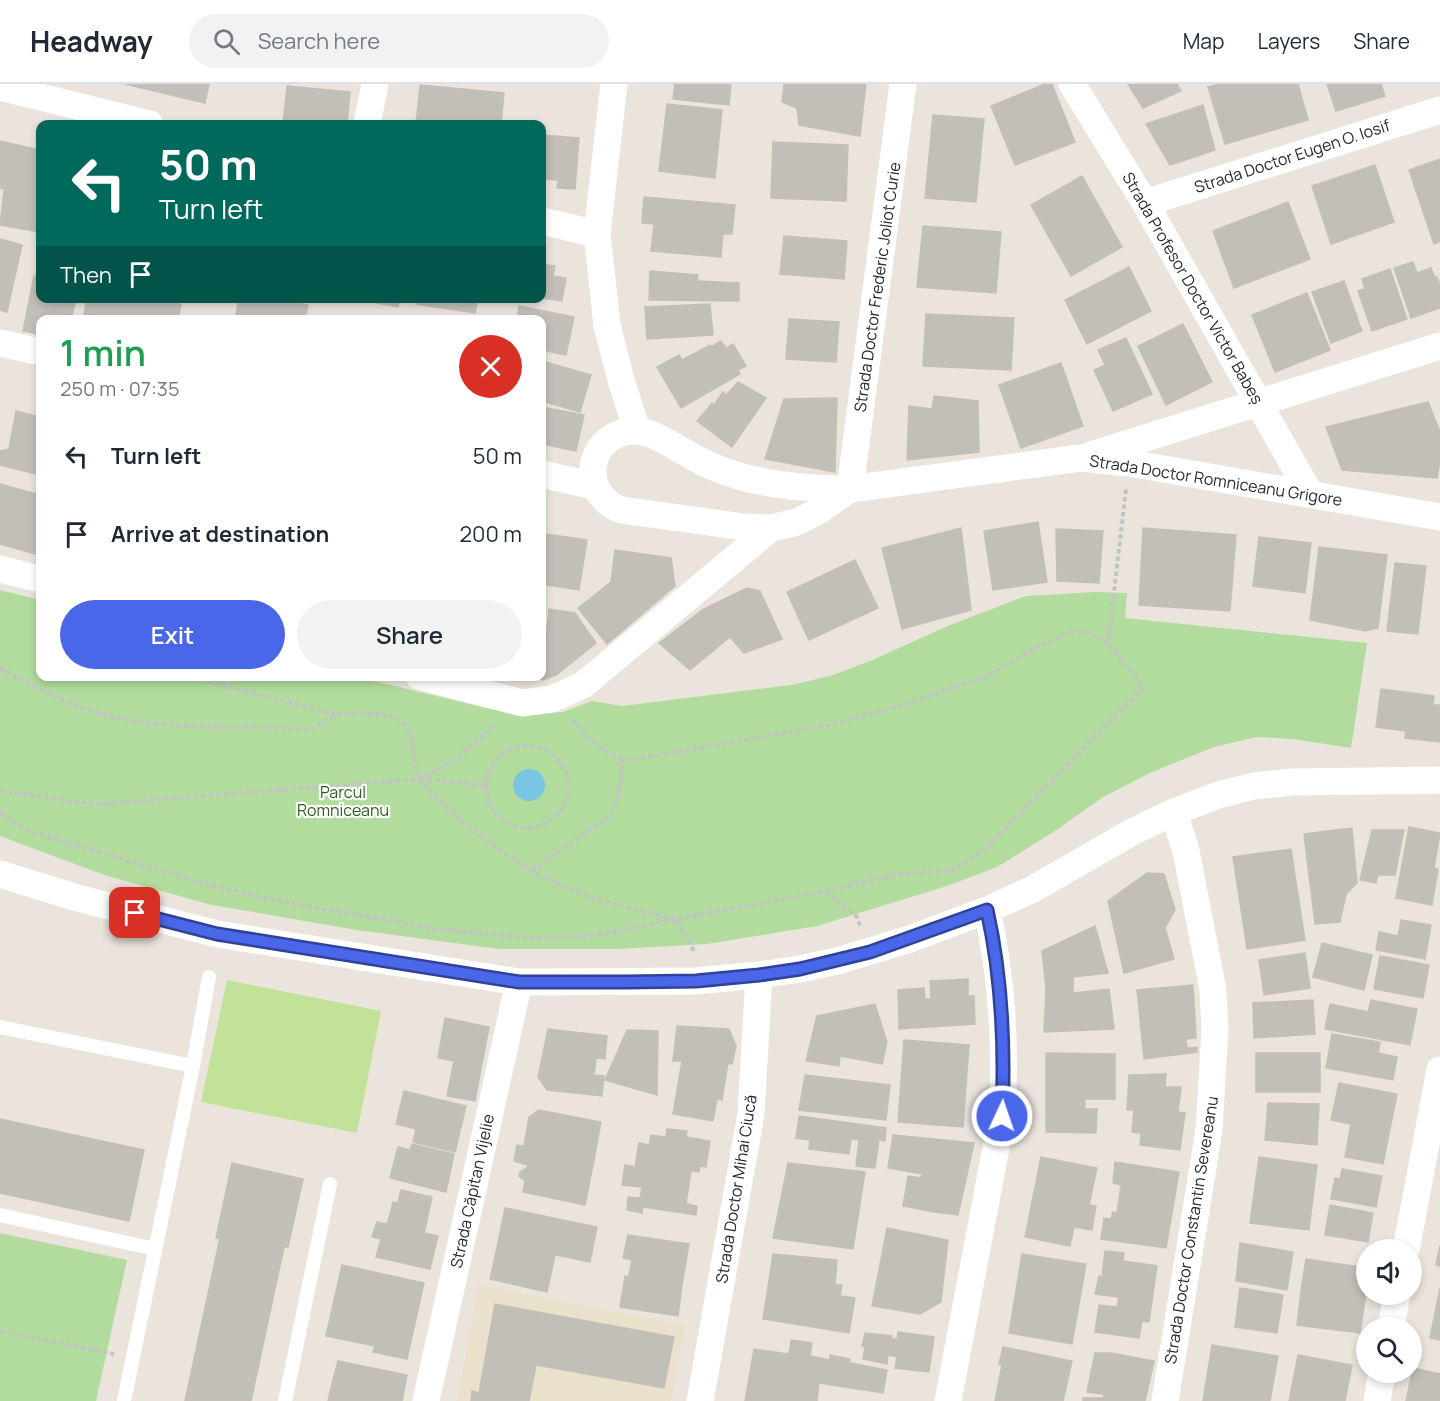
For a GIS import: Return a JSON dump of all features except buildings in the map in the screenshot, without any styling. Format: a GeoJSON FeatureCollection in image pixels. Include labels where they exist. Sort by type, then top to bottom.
{"type":"FeatureCollection","features":[{"type":"Feature","properties":{"kind":"street"},"geometry":{"type":"LineString","coordinates":[[368,120],[375,84]]}},
{"type":"Feature","properties":{"kind":"street"},"geometry":{"type":"LineString","coordinates":[[614,84],[597,234],[607,325],[621,380],[638,430]]}},
{"type":"Feature","properties":{"kind":"street","name":"Strada Doctor Frederic Joliot Curie"},"geometry":{"type":"LineString","coordinates":[[850,489],[903,84]]}},
{"type":"Feature","properties":{"kind":"street","name":"Strada Profesor Doctor Victor Babeș"},"geometry":{"type":"LineString","coordinates":[[1072,84],[1145,203],[1310,494]]}},
{"type":"Feature","properties":{"kind":"street"},"geometry":{"type":"LineString","coordinates":[[0,87],[134,120]]}},
{"type":"Feature","properties":{"kind":"street","name":"Strada Doctor Eugen O. Iosif"},"geometry":{"type":"LineString","coordinates":[[1145,203],[1440,110]]}},
{"type":"Feature","properties":{"kind":"street"},"geometry":{"type":"LineString","coordinates":[[546,222],[597,234]]}},
{"type":"Feature","properties":{"kind":"street"},"geometry":{"type":"LineString","coordinates":[[0,342],[36,351]]}},
{"type":"Feature","properties":{"kind":"street"},"geometry":{"type":"LineString","coordinates":[[1081,458],[1440,346]]}},
{"type":"Feature","properties":{"kind":"street"},"geometry":{"type":"LineString","coordinates":[[771,528],[744,527],[621,510],[610,506],[600,497],[594,486],[593,464],[602,444],[618,434],[638,430],[712,467],[739,476],[792,486],[850,489]]}},
{"type":"Feature","properties":{"kind":"street","name":"Strada Doctor Romniceanu Grigore"},"geometry":{"type":"LineString","coordinates":[[438,681],[522,703],[552,699],[583,685],[771,528],[797,522],[850,489],[1081,458],[1129,464],[1440,517]]}},
{"type":"Feature","properties":{"kind":"street"},"geometry":{"type":"LineString","coordinates":[[546,475],[594,486]]}},
{"type":"Feature","properties":{"kind":"street"},"geometry":{"type":"LineString","coordinates":[[0,568],[36,578]]}},
{"type":"Feature","properties":{"kind":"street"},"geometry":{"type":"LineString","coordinates":[[0,874],[74,897],[217,934],[519,982],[696,981],[800,969],[870,952],[987,910],[1033,888],[1134,831],[1218,795],[1254,786],[1292,782],[1440,780]]}},
{"type":"Feature","properties":{"kind":"street","name":"Strada Doctor Constantin Severeanu"},"geometry":{"type":"LineString","coordinates":[[1165,1401],[1209,1130],[1215,1029],[1212,990],[1185,851],[1174,812]]}},
{"type":"Feature","properties":{"kind":"street"},"geometry":{"type":"LineString","coordinates":[[948,1401],[1002,1116],[1004,1070],[996,949],[987,910]]}},
{"type":"Feature","properties":{"kind":"street","name":"Strada Doctor Mihai Ciucă"},"geometry":{"type":"LineString","coordinates":[[700,1401],[751,1114],[759,975]]}},
{"type":"Feature","properties":{"kind":"street","name":"Strada Căpitan Vijelie"},"geometry":{"type":"LineString","coordinates":[[426,1401],[519,982]]}},
{"type":"Feature","properties":{"kind":"street"},"geometry":{"type":"LineString","coordinates":[[1408,1239],[1440,1070]]}},
{"type":"Feature","properties":{"kind":"street"},"geometry":{"type":"LineString","coordinates":[[1377,1401],[1380,1383]]}},
{"type":"Feature","properties":{"kind":"lane"},"geometry":{"type":"LineString","coordinates":[[124,1401],[193,1066],[209,977]]}},
{"type":"Feature","properties":{"kind":"lane"},"geometry":{"type":"LineString","coordinates":[[0,1027],[193,1066]]}},
{"type":"Feature","properties":{"kind":"lane"},"geometry":{"type":"LineString","coordinates":[[285,1401],[330,1184]]}},
{"type":"Feature","properties":{"kind":"lane"},"geometry":{"type":"LineString","coordinates":[[0,1215],[155,1249]]}},
{"type":"Feature","properties":{"kind":"path"},"geometry":{"type":"LineString","coordinates":[[1108,643],[1129,464]]}},
{"type":"Feature","properties":{"kind":"path"},"geometry":{"type":"LineString","coordinates":[[0,813],[33,832],[210,885],[310,908],[444,930],[532,938],[580,937],[826,891],[899,874],[951,871],[985,850],[1143,687],[1108,643],[1087,632],[1074,631],[1041,645],[987,676],[904,705],[819,727],[622,760],[600,747],[552,699]]}},
{"type":"Feature","properties":{"kind":"path"},"geometry":{"type":"LineString","coordinates":[[0,668],[86,709],[136,721],[191,727],[279,727],[304,730],[318,727],[335,714]]}},
{"type":"Feature","properties":{"kind":"path"},"geometry":{"type":"LineString","coordinates":[[206,681],[335,714],[376,714],[393,717],[403,723],[410,733],[419,779],[478,834],[506,856],[582,894],[612,904],[676,919],[695,951],[696,981]]}},
{"type":"Feature","properties":{"kind":"path"},"geometry":{"type":"LineString","coordinates":[[419,779],[437,772],[450,763],[522,703]]}},
{"type":"Feature","properties":{"kind":"path"},"geometry":{"type":"LineString","coordinates":[[532,746],[555,757],[564,767],[568,780],[568,794],[564,807],[555,818],[543,825],[530,828],[516,827],[503,821],[494,811],[488,798],[486,785],[489,772],[496,760],[506,752],[519,747],[532,746]]}},
{"type":"Feature","properties":{"kind":"path"},"geometry":{"type":"LineString","coordinates":[[532,870],[608,818],[617,801],[622,760]]}},
{"type":"Feature","properties":{"kind":"path"},"geometry":{"type":"LineString","coordinates":[[0,791],[25,793],[76,803],[102,804],[419,779],[486,785]]}},
{"type":"Feature","properties":{"kind":"path"},"geometry":{"type":"LineString","coordinates":[[826,891],[857,917],[870,952]]}},
{"type":"Feature","properties":{"kind":"path"},"geometry":{"type":"LineString","coordinates":[[0,1331],[133,1358]]}},
{"type":"Feature","properties":{"kind":"shaded area"},"geometry":{"type":"Polygon","coordinates":[[[479,1285],[685,1325],[670,1401],[457,1401],[479,1285]]]}},
{"type":"Feature","properties":{"kind":"green space","name":"Parcul Romniceanu"},"geometry":{"type":"Polygon","coordinates":[[[0,590],[36,599],[36,681],[374,681],[486,708],[527,714],[563,712],[592,701],[622,706],[791,685],[830,676],[870,661],[950,625],[1026,596],[1096,592],[1127,593],[1125,618],[1367,643],[1351,748],[1293,739],[1257,737],[1214,747],[1152,772],[1103,797],[1055,831],[997,867],[947,886],[817,926],[707,944],[617,949],[499,949],[357,930],[212,905],[107,876],[0,836],[0,590]]]}},
{"type":"Feature","properties":{"kind":"green space"},"geometry":{"type":"Polygon","coordinates":[[[227,980],[381,1011],[357,1133],[201,1102],[227,980]]]}},
{"type":"Feature","properties":{"kind":"green space"},"geometry":{"type":"Polygon","coordinates":[[[0,1233],[127,1260],[96,1401],[0,1401],[0,1233]]]}},
{"type":"Feature","properties":{"kind":"water"},"geometry":{"type":"Polygon","coordinates":[[[529,769],[540,774],[545,785],[540,796],[529,801],[518,796],[513,785],[518,774],[529,769]]]}},
{"type":"Feature","properties":{"kind":"route"},"geometry":{"type":"LineString","coordinates":[[135,913],[217,934],[519,982],[626,982],[696,981],[800,969],[870,952],[987,910],[996,949],[1004,1070],[1002,1116]]}}]}
